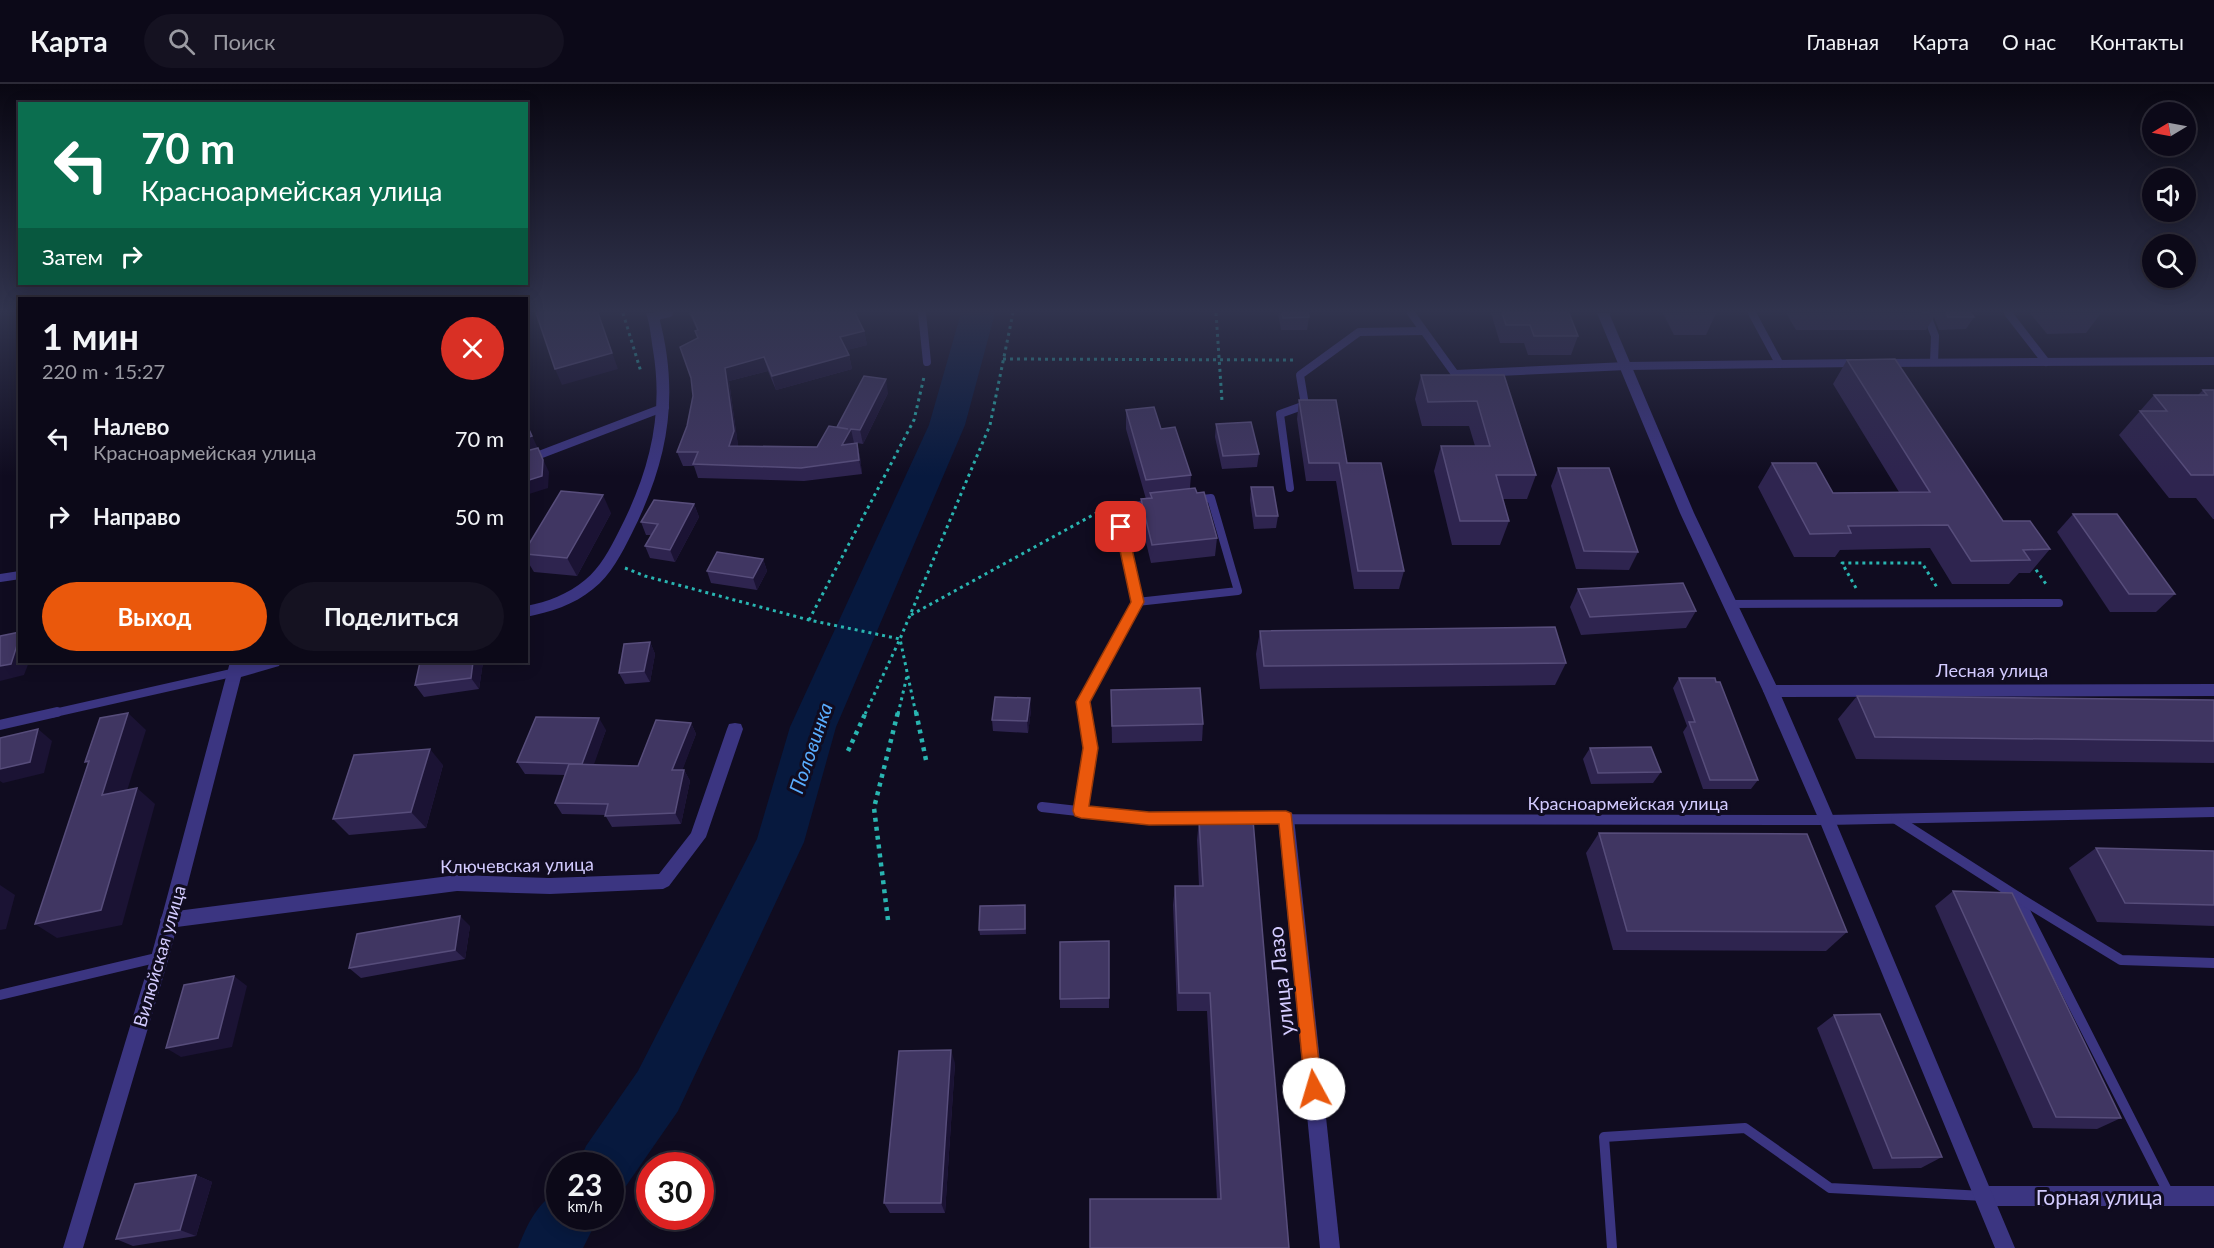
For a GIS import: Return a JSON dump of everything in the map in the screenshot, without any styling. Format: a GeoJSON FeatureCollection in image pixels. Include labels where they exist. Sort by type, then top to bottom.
{"type":"FeatureCollection","features":[{"type":"Feature","properties":{"kind":"street"},"geometry":{"type":"LineString","coordinates":[[528,611],[564,601],[590,584],[610,562],[642,504],[655,464],[665,407],[663,367]]}},
{"type":"Feature","properties":{"kind":"street"},"geometry":{"type":"LineString","coordinates":[[1627,367],[1687,513],[1771,691],[1796,754],[1827,820],[2005,1248]]}},
{"type":"Feature","properties":{"kind":"street"},"geometry":{"type":"LineString","coordinates":[[236,667],[266,663]]}},
{"type":"Feature","properties":{"kind":"street","name":"Вилюйская улица"},"geometry":{"type":"LineString","coordinates":[[74,1248],[160,957],[236,667]]}},
{"type":"Feature","properties":{"kind":"street","name":"Лесная улица"},"geometry":{"type":"LineString","coordinates":[[1771,691],[2214,690]]}},
{"type":"Feature","properties":{"kind":"street","name":"Ключевская улица"},"geometry":{"type":"LineString","coordinates":[[169,920],[457,883],[550,886],[663,881],[698,837],[735,729]]}},
{"type":"Feature","properties":{"kind":"street","name":"улица Лазо"},"geometry":{"type":"LineString","coordinates":[[1286,818],[1330,1248]]}},
{"type":"Feature","properties":{"kind":"street","name":"Горная улица"},"geometry":{"type":"LineString","coordinates":[[1984,1196],[2214,1196]]}},
{"type":"Feature","properties":{"kind":"lane"},"geometry":{"type":"LineString","coordinates":[[1290,488],[1280,414],[1305,405],[1300,375],[1311,367]]}},
{"type":"Feature","properties":{"kind":"lane"},"geometry":{"type":"LineString","coordinates":[[1450,367],[1455,374],[1598,367]]}},
{"type":"Feature","properties":{"kind":"lane"},"geometry":{"type":"LineString","coordinates":[[528,459],[665,407]]}},
{"type":"Feature","properties":{"kind":"lane"},"geometry":{"type":"LineString","coordinates":[[1137,602],[1238,591],[1211,498],[1188,501]]}},
{"type":"Feature","properties":{"kind":"lane"},"geometry":{"type":"LineString","coordinates":[[1081,811],[1090,748],[1083,702],[1137,602],[1117,508],[1164,503]]}},
{"type":"Feature","properties":{"kind":"lane"},"geometry":{"type":"LineString","coordinates":[[0,578],[18,575]]}},
{"type":"Feature","properties":{"kind":"lane"},"geometry":{"type":"LineString","coordinates":[[1729,604],[2059,603]]}},
{"type":"Feature","properties":{"kind":"lane"},"geometry":{"type":"LineString","coordinates":[[0,725],[236,667]]}},
{"type":"Feature","properties":{"kind":"lane","name":"Красноармейская улица"},"geometry":{"type":"LineString","coordinates":[[1042,807],[1149,819],[1827,820],[2214,812]]}},
{"type":"Feature","properties":{"kind":"lane"},"geometry":{"type":"LineString","coordinates":[[1896,819],[2121,960],[2214,963]]}},
{"type":"Feature","properties":{"kind":"lane"},"geometry":{"type":"LineString","coordinates":[[2018,897],[2170,1196]]}},
{"type":"Feature","properties":{"kind":"lane"},"geometry":{"type":"LineString","coordinates":[[0,995],[160,957]]}},
{"type":"Feature","properties":{"kind":"lane"},"geometry":{"type":"LineString","coordinates":[[1612,1248],[1605,1137],[1745,1128],[1830,1188],[1984,1196]]}},
{"type":"Feature","properties":{"kind":"path"},"geometry":{"type":"LineString","coordinates":[[640,367],[641,372]]}},
{"type":"Feature","properties":{"kind":"path"},"geometry":{"type":"LineString","coordinates":[[809,620],[914,420],[926,367]]}},
{"type":"Feature","properties":{"kind":"path"},"geometry":{"type":"LineString","coordinates":[[848,751],[900,639],[990,425],[1001,367]]}},
{"type":"Feature","properties":{"kind":"path"},"geometry":{"type":"LineString","coordinates":[[1220,367],[1222,401]]}},
{"type":"Feature","properties":{"kind":"path"},"geometry":{"type":"LineString","coordinates":[[909,616],[1100,511],[1117,508]]}},
{"type":"Feature","properties":{"kind":"path"},"geometry":{"type":"LineString","coordinates":[[2026,555],[2059,603]]}},
{"type":"Feature","properties":{"kind":"path"},"geometry":{"type":"LineString","coordinates":[[610,562],[645,576],[809,620],[900,639]]}},
{"type":"Feature","properties":{"kind":"path"},"geometry":{"type":"LineString","coordinates":[[1864,604],[1842,563],[1922,563],[1947,604]]}},
{"type":"Feature","properties":{"kind":"path"},"geometry":{"type":"LineString","coordinates":[[900,639],[926,760]]}},
{"type":"Feature","properties":{"kind":"path"},"geometry":{"type":"LineString","coordinates":[[888,920],[874,808],[907,675]]}},
{"type":"Feature","properties":{"kind":"building"},"geometry":{"type":"Polygon","coordinates":[[[687,367],[727,367],[725,368],[734,431],[729,446],[817,447],[829,426],[848,429],[837,427],[864,376],[886,379],[860,430],[851,429],[842,445],[857,443],[859,460],[801,468],[693,464],[698,452],[677,452],[687,426],[693,396],[687,367]]]}},
{"type":"Feature","properties":{"kind":"building"},"geometry":{"type":"Polygon","coordinates":[[[768,367],[804,367],[772,376],[768,367]]]}},
{"type":"Feature","properties":{"kind":"building"},"geometry":{"type":"Polygon","coordinates":[[[1852,367],[1901,367],[2003,521],[2030,521],[2050,549],[2023,550],[2030,560],[1971,561],[1948,525],[1848,526],[1851,533],[1810,534],[1772,463],[1816,463],[1833,493],[1930,492],[1852,367]]]}},
{"type":"Feature","properties":{"kind":"building"},"geometry":{"type":"Polygon","coordinates":[[[1421,375],[1504,375],[1536,475],[1496,475],[1509,521],[1460,521],[1441,446],[1490,446],[1477,401],[1428,402],[1421,375]]]}},
{"type":"Feature","properties":{"kind":"building"},"geometry":{"type":"Polygon","coordinates":[[[2203,390],[2214,390],[2214,475],[2191,475],[2140,411],[2167,411],[2154,395],[2207,395],[2203,390]]]}},
{"type":"Feature","properties":{"kind":"building"},"geometry":{"type":"Polygon","coordinates":[[[1299,400],[1336,400],[1347,463],[1381,463],[1404,571],[1358,571],[1339,463],[1309,463],[1299,400]]]}},
{"type":"Feature","properties":{"kind":"building"},"geometry":{"type":"Polygon","coordinates":[[[1154,407],[1161,429],[1175,427],[1191,475],[1146,480],[1126,410],[1154,407]]]}},
{"type":"Feature","properties":{"kind":"building"},"geometry":{"type":"Polygon","coordinates":[[[1251,422],[1259,454],[1223,456],[1216,424],[1251,422]]]}},
{"type":"Feature","properties":{"kind":"building"},"geometry":{"type":"Polygon","coordinates":[[[538,448],[543,460],[542,476],[528,480],[528,450],[538,448]]]}},
{"type":"Feature","properties":{"kind":"building"},"geometry":{"type":"Polygon","coordinates":[[[1558,468],[1609,468],[1638,552],[1584,551],[1558,468]]]}},
{"type":"Feature","properties":{"kind":"building"},"geometry":{"type":"Polygon","coordinates":[[[1251,487],[1273,487],[1278,516],[1256,516],[1251,487]]]}},
{"type":"Feature","properties":{"kind":"building"},"geometry":{"type":"Polygon","coordinates":[[[1195,488],[1197,493],[1204,492],[1217,538],[1152,545],[1141,499],[1152,498],[1150,493],[1195,488]]]}},
{"type":"Feature","properties":{"kind":"building"},"geometry":{"type":"Polygon","coordinates":[[[561,491],[603,495],[567,558],[528,554],[528,546],[561,491]]]}},
{"type":"Feature","properties":{"kind":"building"},"geometry":{"type":"Polygon","coordinates":[[[654,500],[694,504],[670,550],[645,546],[658,524],[641,522],[654,500]]]}},
{"type":"Feature","properties":{"kind":"building"},"geometry":{"type":"Polygon","coordinates":[[[2073,514],[2117,514],[2175,594],[2129,594],[2073,514]]]}},
{"type":"Feature","properties":{"kind":"building"},"geometry":{"type":"Polygon","coordinates":[[[717,552],[763,559],[753,578],[707,571],[717,552]]]}},
{"type":"Feature","properties":{"kind":"building"},"geometry":{"type":"Polygon","coordinates":[[[1683,583],[1696,611],[1590,617],[1578,589],[1683,583]]]}},
{"type":"Feature","properties":{"kind":"building"},"geometry":{"type":"Polygon","coordinates":[[[1555,627],[1566,663],[1264,666],[1260,631],[1555,627]]]}},
{"type":"Feature","properties":{"kind":"building"},"geometry":{"type":"Polygon","coordinates":[[[18,632],[18,642],[11,664],[0,666],[0,636],[18,632]]]}},
{"type":"Feature","properties":{"kind":"building"},"geometry":{"type":"Polygon","coordinates":[[[650,642],[644,671],[619,673],[624,644],[650,642]]]}},
{"type":"Feature","properties":{"kind":"building"},"geometry":{"type":"Polygon","coordinates":[[[420,663],[473,663],[471,678],[415,685],[420,663]]]}},
{"type":"Feature","properties":{"kind":"building"},"geometry":{"type":"Polygon","coordinates":[[[1679,678],[1715,678],[1716,682],[1720,682],[1758,780],[1710,780],[1689,722],[1695,722],[1679,678]]]}},
{"type":"Feature","properties":{"kind":"building"},"geometry":{"type":"Polygon","coordinates":[[[1200,688],[1203,724],[1112,726],[1111,690],[1200,688]]]}},
{"type":"Feature","properties":{"kind":"building"},"geometry":{"type":"Polygon","coordinates":[[[1857,696],[2214,700],[2214,741],[1875,737],[1857,696]]]}},
{"type":"Feature","properties":{"kind":"building"},"geometry":{"type":"Polygon","coordinates":[[[995,697],[1030,698],[1027,721],[992,720],[995,697]]]}},
{"type":"Feature","properties":{"kind":"building"},"geometry":{"type":"Polygon","coordinates":[[[128,713],[102,795],[137,788],[101,910],[35,924],[89,761],[85,762],[100,718],[128,713]]]}},
{"type":"Feature","properties":{"kind":"building"},"geometry":{"type":"Polygon","coordinates":[[[536,717],[599,718],[582,764],[517,762],[536,717]]]}},
{"type":"Feature","properties":{"kind":"building"},"geometry":{"type":"Polygon","coordinates":[[[656,720],[691,723],[672,770],[684,770],[675,813],[605,816],[608,804],[555,803],[569,764],[638,766],[656,720]]]}},
{"type":"Feature","properties":{"kind":"building"},"geometry":{"type":"Polygon","coordinates":[[[38,729],[30,762],[0,769],[0,738],[38,729]]]}},
{"type":"Feature","properties":{"kind":"building"},"geometry":{"type":"Polygon","coordinates":[[[1651,747],[1661,772],[1598,773],[1590,748],[1651,747]]]}},
{"type":"Feature","properties":{"kind":"building"},"geometry":{"type":"Polygon","coordinates":[[[430,749],[411,812],[333,819],[354,755],[430,749]]]}},
{"type":"Feature","properties":{"kind":"building"},"geometry":{"type":"Polygon","coordinates":[[[1199,820],[1253,820],[1289,1248],[1090,1248],[1090,1199],[1221,1199],[1210,993],[1179,993],[1175,886],[1203,886],[1199,820]]]}},
{"type":"Feature","properties":{"kind":"building"},"geometry":{"type":"Polygon","coordinates":[[[1599,833],[1807,834],[1847,932],[1627,931],[1599,833]]]}},
{"type":"Feature","properties":{"kind":"building"},"geometry":{"type":"Polygon","coordinates":[[[2096,848],[2214,851],[2214,905],[2125,903],[2096,848]]]}},
{"type":"Feature","properties":{"kind":"building"},"geometry":{"type":"Polygon","coordinates":[[[1953,891],[2012,893],[2121,1118],[2056,1117],[1953,891]]]}},
{"type":"Feature","properties":{"kind":"building"},"geometry":{"type":"Polygon","coordinates":[[[1025,905],[1025,929],[979,930],[980,906],[1025,905]]]}},
{"type":"Feature","properties":{"kind":"building"},"geometry":{"type":"Polygon","coordinates":[[[460,916],[455,950],[349,968],[357,934],[460,916]]]}},
{"type":"Feature","properties":{"kind":"building"},"geometry":{"type":"Polygon","coordinates":[[[1109,941],[1109,998],[1060,999],[1060,942],[1109,941]]]}},
{"type":"Feature","properties":{"kind":"building"},"geometry":{"type":"Polygon","coordinates":[[[234,976],[218,1038],[166,1048],[184,985],[234,976]]]}},
{"type":"Feature","properties":{"kind":"building"},"geometry":{"type":"Polygon","coordinates":[[[1880,1014],[1942,1157],[1892,1158],[1834,1015],[1880,1014]]]}},
{"type":"Feature","properties":{"kind":"building"},"geometry":{"type":"Polygon","coordinates":[[[951,1050],[941,1203],[884,1203],[899,1051],[951,1050]]]}},
{"type":"Feature","properties":{"kind":"building"},"geometry":{"type":"Polygon","coordinates":[[[196,1175],[180,1230],[116,1239],[135,1184],[196,1175]]]}},
{"type":"Feature","properties":{"kind":"waterway","name":"Половинка"},"geometry":{"type":"LineString","coordinates":[[616,1152],[658,1091],[780,842],[813,727],[947,425],[963,367]]}},
{"type":"Feature","properties":{"kind":"waterway","name":"Половинка"},"geometry":{"type":"LineString","coordinates":[[548,1248],[560,1230]]}},
{"type":"Feature","properties":{"kind":"route"},"geometry":{"type":"LineString","coordinates":[[1121,527],[1137,602],[1083,702],[1090,748],[1081,811],[1149,819],[1286,818],[1314,1089]]}}]}
